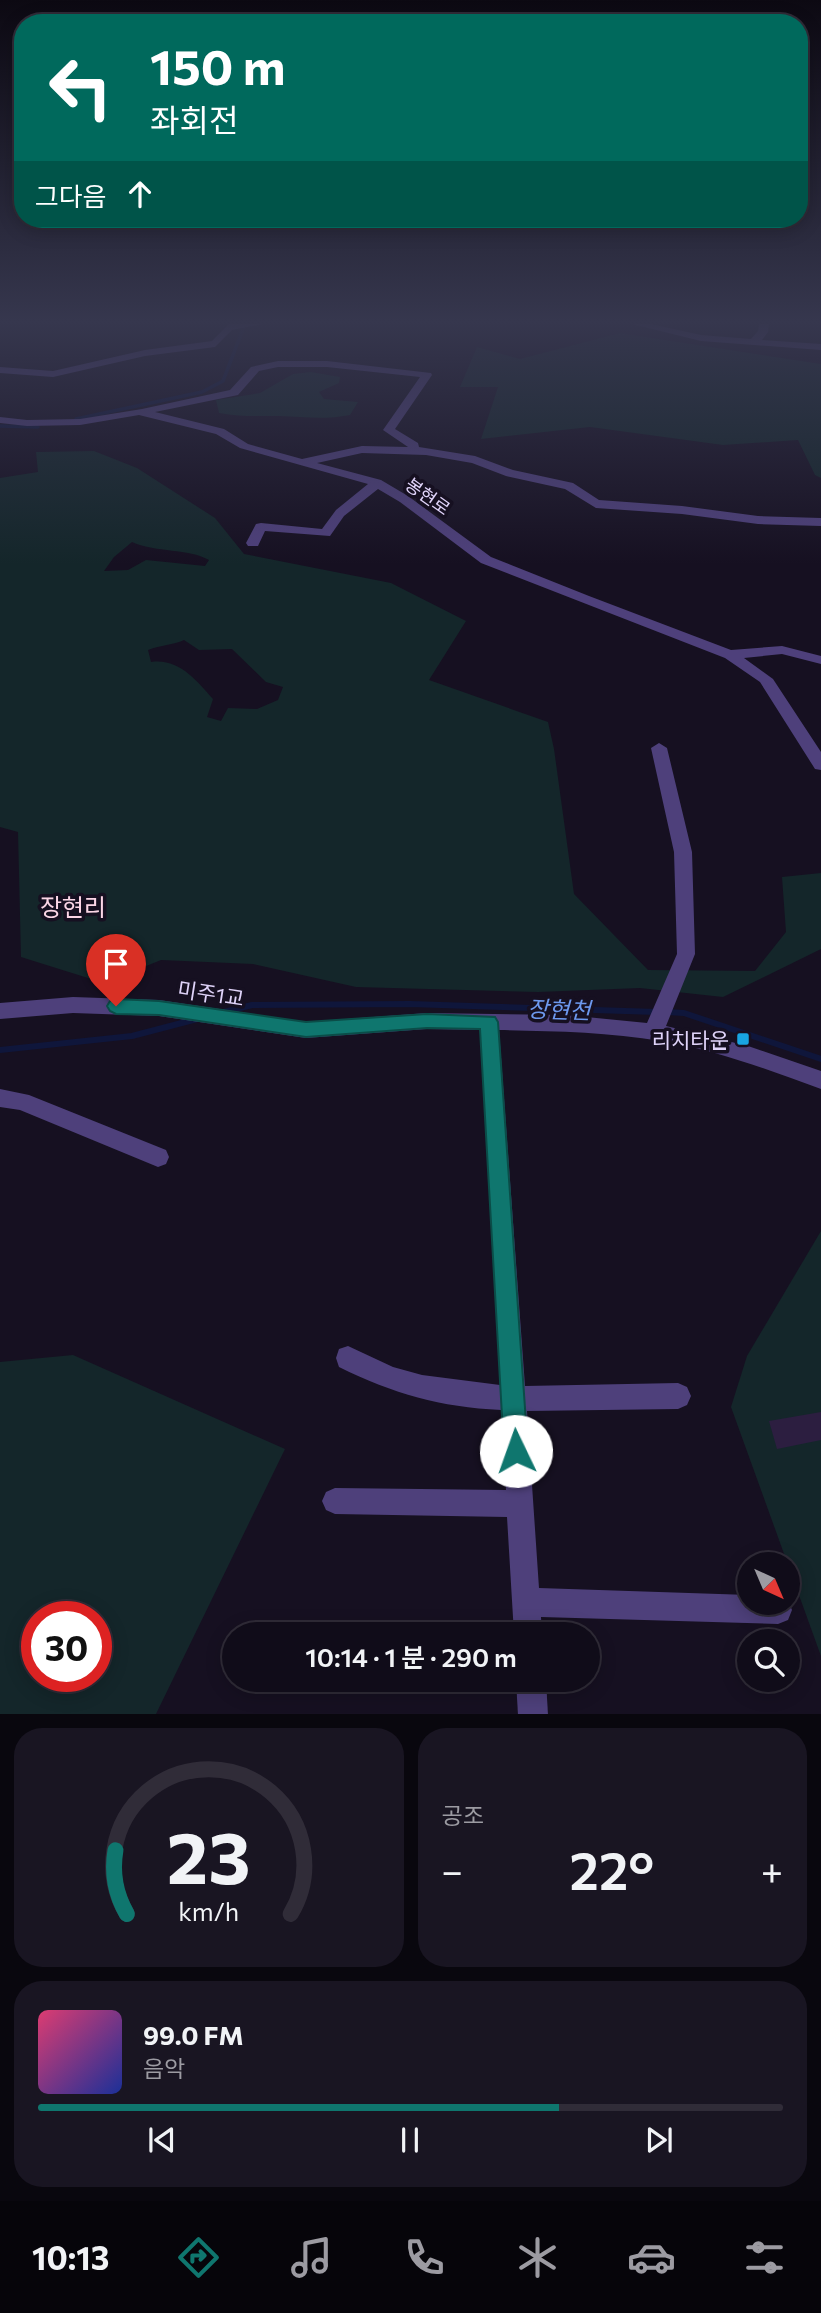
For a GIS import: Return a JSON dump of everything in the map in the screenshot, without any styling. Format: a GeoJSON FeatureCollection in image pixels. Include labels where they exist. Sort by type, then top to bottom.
{"type":"FeatureCollection","features":[{"type":"Feature","properties":{"kind":"street"},"geometry":{"type":"LineString","coordinates":[[139,412],[179,404]]}},
{"type":"Feature","properties":{"kind":"street"},"geometry":{"type":"LineString","coordinates":[[406,404],[388,430],[414,445],[413,450]]}},
{"type":"Feature","properties":{"kind":"street","name":"봉현로"},"geometry":{"type":"LineString","coordinates":[[0,420],[27,423],[69,422],[139,412],[220,431],[244,446],[377,483],[404,499],[486,560],[730,655],[782,650],[821,660]]}},
{"type":"Feature","properties":{"kind":"street"},"geometry":{"type":"LineString","coordinates":[[292,458],[325,459],[362,449],[413,450],[475,460],[510,473],[569,486],[596,504],[682,510],[758,520],[821,522]]}},
{"type":"Feature","properties":{"kind":"street"},"geometry":{"type":"LineString","coordinates":[[253,543],[261,527],[325,533],[340,513],[377,483]]}},
{"type":"Feature","properties":{"kind":"street"},"geometry":{"type":"LineString","coordinates":[[730,655],[766,678],[821,765]]}},
{"type":"Feature","properties":{"kind":"street"},"geometry":{"type":"LineString","coordinates":[[655,1027],[686,954],[683,852],[659,748]]}},
{"type":"Feature","properties":{"kind":"street","name":"미주1교"},"geometry":{"type":"LineString","coordinates":[[0,1011],[73,1005],[159,1008],[306,1030],[427,1021],[655,1027],[748,1054],[821,1080]]}},
{"type":"Feature","properties":{"kind":"street"},"geometry":{"type":"LineString","coordinates":[[489,1022],[527,1622]]}},
{"type":"Feature","properties":{"kind":"street"},"geometry":{"type":"LineString","coordinates":[[0,1098],[22,1101],[158,1157]]}},
{"type":"Feature","properties":{"kind":"street"},"geometry":{"type":"LineString","coordinates":[[348,1358],[377,1373],[423,1388],[513,1397],[678,1396]]}},
{"type":"Feature","properties":{"kind":"street"},"geometry":{"type":"LineString","coordinates":[[335,1501],[519,1504]]}},
{"type":"Feature","properties":{"kind":"street"},"geometry":{"type":"LineString","coordinates":[[526,1602],[737,1609]]}},
{"type":"Feature","properties":{"kind":"street"},"geometry":{"type":"LineString","coordinates":[[532,1692],[533,1714]]}},
{"type":"Feature","properties":{"kind":"shaded area"},"geometry":{"type":"Polygon","coordinates":[[[217,404],[357,404],[350,415],[332,417],[242,416],[219,413],[217,404]]]}},
{"type":"Feature","properties":{"kind":"shaded area"},"geometry":{"type":"Polygon","coordinates":[[[492,404],[821,404],[821,478],[815,475],[798,440],[723,445],[590,427],[481,439],[492,404]]]}},
{"type":"Feature","properties":{"kind":"shaded area"},"geometry":{"type":"Polygon","coordinates":[[[94,451],[137,468],[215,518],[244,554],[391,583],[466,621],[429,680],[548,722],[574,894],[648,970],[755,971],[786,932],[782,877],[821,873],[821,949],[723,997],[640,988],[538,992],[356,987],[253,964],[161,960],[104,983],[21,957],[18,832],[0,827],[0,478],[38,472],[36,452],[94,451]],[[132,542],[114,557],[104,571],[128,570],[146,560],[205,566],[209,560],[201,556],[132,542]],[[184,640],[148,650],[151,662],[170,663],[193,678],[213,699],[207,717],[221,721],[228,708],[257,709],[278,700],[283,687],[266,682],[232,649],[199,650],[184,640]]]}},
{"type":"Feature","properties":{"kind":"shaded area"},"geometry":{"type":"Polygon","coordinates":[[[821,1231],[821,1656],[800,1598],[800,1552],[783,1552],[731,1407],[747,1356],[821,1231]]]}},
{"type":"Feature","properties":{"kind":"shaded area"},"geometry":{"type":"Polygon","coordinates":[[[73,1355],[285,1449],[156,1714],[0,1714],[0,1362],[73,1355]]]}},
{"type":"Feature","properties":{"kind":"building"},"geometry":{"type":"Polygon","coordinates":[[[821,1412],[821,1440],[777,1449],[769,1421],[821,1412]]]}},
{"type":"Feature","properties":{"kind":"waterway"},"geometry":{"type":"LineString","coordinates":[[76,419],[146,404]]}},
{"type":"Feature","properties":{"kind":"waterway"},"geometry":{"type":"LineString","coordinates":[[0,426],[38,427]]}},
{"type":"Feature","properties":{"kind":"waterway","name":"장현천"},"geometry":{"type":"LineString","coordinates":[[224,1012],[252,1005],[410,1004],[657,1012]]}},
{"type":"Feature","properties":{"kind":"waterway","name":"장현천"},"geometry":{"type":"LineString","coordinates":[[667,1012],[684,1013],[821,1059]]}},
{"type":"Feature","properties":{"kind":"waterway","name":"장현천"},"geometry":{"type":"LineString","coordinates":[[0,1050],[132,1036],[197,1019]]}},
{"type":"Feature","properties":{"kind":"place","name":"리치타운"},"geometry":{"type":"Point","coordinates":[743,1039]}},
{"type":"Feature","properties":{"kind":"district","name":"장현리"},"geometry":{"type":"Point","coordinates":[73,906]}},
{"type":"Feature","properties":{"kind":"route"},"geometry":{"type":"LineString","coordinates":[[116,1006],[159,1008],[306,1030],[427,1021],[489,1022],[516,1451]]}}]}
